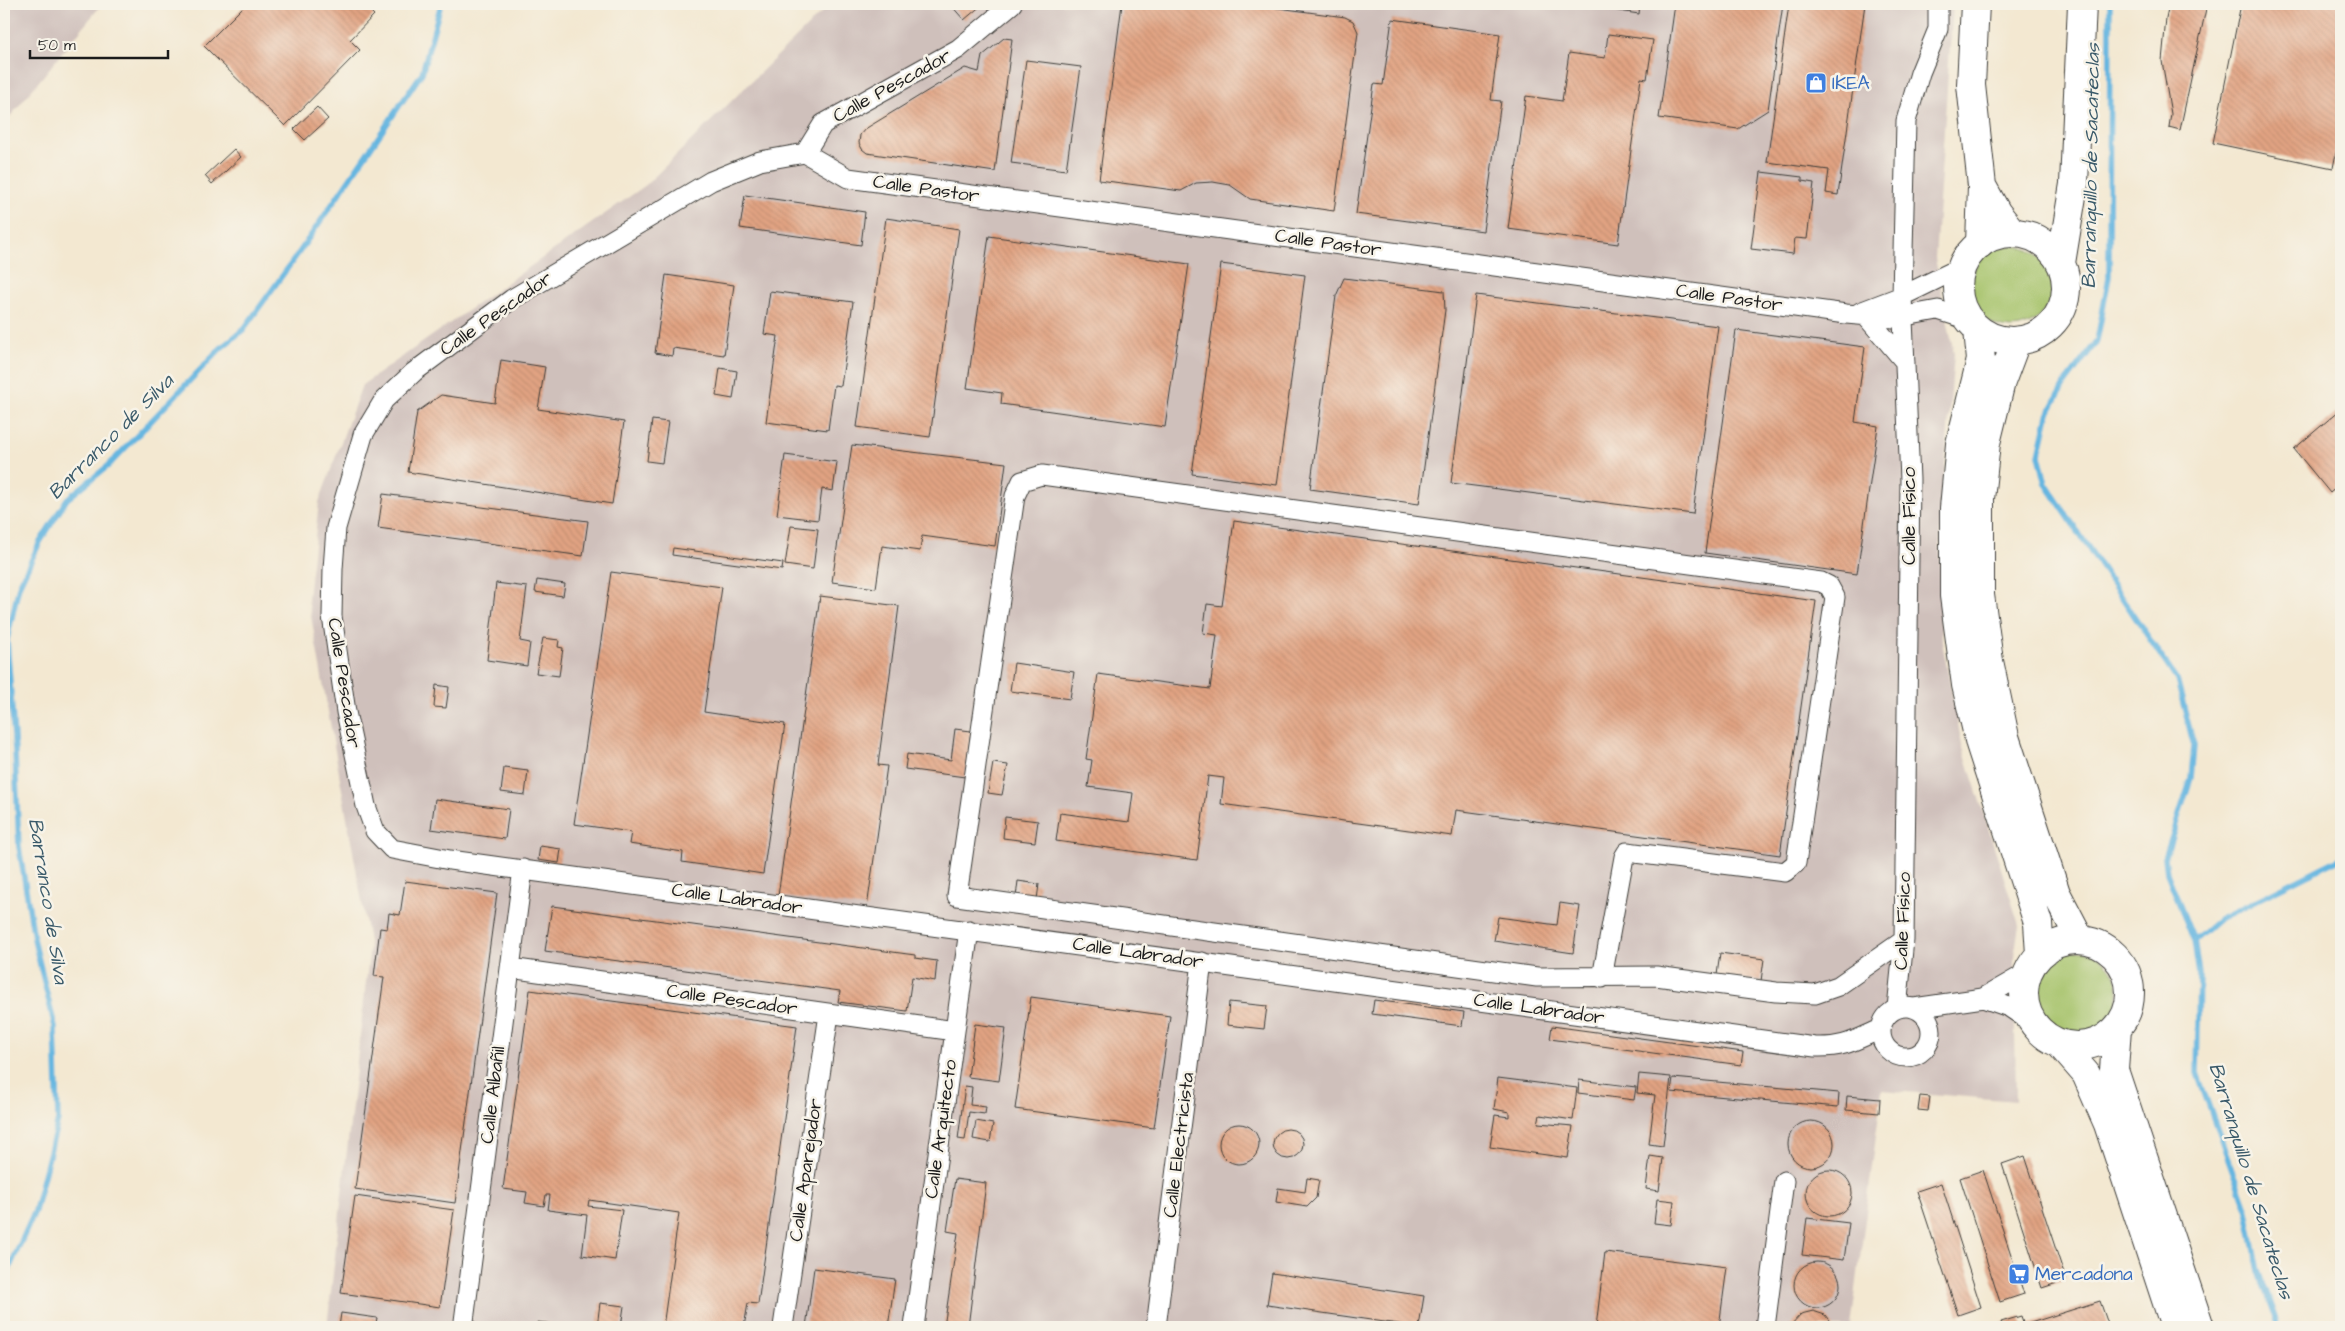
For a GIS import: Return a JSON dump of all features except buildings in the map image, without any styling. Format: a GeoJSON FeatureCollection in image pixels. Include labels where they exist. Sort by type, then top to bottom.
{"type":"FeatureCollection","features":[{"type":"Feature","properties":{"kind":"main road"},"geometry":{"type":"LineString","coordinates":[[1976,4],[1971,85],[1982,186],[1980,244]]}},
{"type":"Feature","properties":{"kind":"main road"},"geometry":{"type":"LineString","coordinates":[[2061,263],[2074,184],[2082,4]]}},
{"type":"Feature","properties":{"kind":"main road"},"geometry":{"type":"LineString","coordinates":[[1982,186],[1997,213],[2021,235],[2048,247],[2061,263],[2066,280],[2066,298],[2059,314],[2048,328],[2033,338],[2016,342],[1990,337],[1974,325],[1962,308],[1959,296],[1959,281],[1962,267],[1969,255],[1980,244],[1995,236],[2021,235],[2058,214],[2074,184]]}},
{"type":"Feature","properties":{"kind":"main road"},"geometry":{"type":"LineString","coordinates":[[1974,325],[1981,360],[1960,444],[1954,508],[1954,596],[1966,684],[1980,744],[2038,923],[2034,963],[2024,994],[2027,1010],[2034,1024],[2045,1035],[2059,1043],[2086,1074],[2108,1124],[2175,1327]]}},
{"type":"Feature","properties":{"kind":"main road"},"geometry":{"type":"LineString","coordinates":[[2016,342],[2001,382],[1986,443],[1980,498],[1980,595],[1989,661],[2005,737],[2056,893],[2080,939]]}},
{"type":"Feature","properties":{"kind":"main road"},"geometry":{"type":"LineString","coordinates":[[2034,963],[2059,942],[2080,939],[2097,943],[2112,951],[2123,964],[2129,980],[2130,997],[2126,1014],[2117,1028],[2100,1041],[2080,1046],[2059,1043]]}},
{"type":"Feature","properties":{"kind":"main road"},"geometry":{"type":"LineString","coordinates":[[2117,1028],[2114,1070],[2200,1327]]}},
{"type":"Feature","properties":{"kind":"street","name":"Calle Pescador"},"geometry":{"type":"LineString","coordinates":[[392,848],[375,831],[366,806],[346,712],[332,616],[336,528],[363,435],[384,400],[414,372],[512,299],[711,181],[760,161],[805,153],[823,124],[958,50],[1012,4]]}},
{"type":"Feature","properties":{"kind":"street","name":"Calle Físico"},"geometry":{"type":"LineString","coordinates":[[1906,1008],[1904,940],[1910,480],[1902,296],[1906,121],[1920,73],[1938,29],[1938,4]]}},
{"type":"Feature","properties":{"kind":"street","name":"Calle Pastor"},"geometry":{"type":"LineString","coordinates":[[805,153],[848,178],[1861,314],[1903,317],[1938,310],[1974,325]]}},
{"type":"Feature","properties":{"kind":"street","name":"Calle Pastor"},"geometry":{"type":"LineString","coordinates":[[1861,314],[1962,267]]}},
{"type":"Feature","properties":{"kind":"street"},"geometry":{"type":"LineString","coordinates":[[1861,314],[1905,362]]}},
{"type":"Feature","properties":{"kind":"street"},"geometry":{"type":"LineString","coordinates":[[1602,978],[1624,857],[1627,852],[1784,872],[1796,863],[1835,597],[1829,586],[1821,582],[1051,476],[1042,475],[1022,481],[1015,496],[956,896],[1537,976],[1602,978],[1656,976],[1776,992],[1815,994],[1838,986],[1904,940]]}},
{"type":"Feature","properties":{"kind":"street","name":"Calle Labrador"},"geometry":{"type":"LineString","coordinates":[[392,848],[450,860],[1814,1047],[1836,1047],[1854,1042],[1882,1029]]}},
{"type":"Feature","properties":{"kind":"street","name":"Calle Albañil"},"geometry":{"type":"LineString","coordinates":[[465,1324],[523,869]]}},
{"type":"Feature","properties":{"kind":"street","name":"Calle Arquitecto"},"geometry":{"type":"LineString","coordinates":[[914,1327],[969,930]]}},
{"type":"Feature","properties":{"kind":"street","name":"Calle Electricista"},"geometry":{"type":"LineString","coordinates":[[1156,1327],[1202,962]]}},
{"type":"Feature","properties":{"kind":"street"},"geometry":{"type":"LineString","coordinates":[[1983,998],[2034,963]]}},
{"type":"Feature","properties":{"kind":"street","name":"Calle Pescador"},"geometry":{"type":"LineString","coordinates":[[510,968],[955,1031]]}},
{"type":"Feature","properties":{"kind":"street"},"geometry":{"type":"LineString","coordinates":[[1959,1000],[1931,1033],[1925,1048],[1919,1054],[1903,1057],[1888,1049],[1883,1043],[1882,1029],[1885,1019],[1906,1008],[1959,1000],[1983,998],[2009,1007],[2034,1024]]}},
{"type":"Feature","properties":{"kind":"street"},"geometry":{"type":"LineString","coordinates":[[1906,1008],[1927,1018],[1931,1033]]}},
{"type":"Feature","properties":{"kind":"street","name":"Calle Aparejador"},"geometry":{"type":"LineString","coordinates":[[783,1327],[829,1014]]}},
{"type":"Feature","properties":{"kind":"street"},"geometry":{"type":"LineString","coordinates":[[1765,1327],[1784,1181]]}},
{"type":"Feature","properties":{"kind":"shaded area"},"geometry":{"type":"Polygon","coordinates":[[[4,4],[102,4],[4,124],[4,4]]]}},
{"type":"Feature","properties":{"kind":"shaded area"},"geometry":{"type":"Polygon","coordinates":[[[830,4],[1953,4],[1935,258],[1954,354],[1940,526],[1942,642],[1962,745],[2019,925],[2014,957],[2016,1101],[1882,1090],[1851,1327],[327,1327],[370,947],[308,599],[319,502],[362,385],[646,185],[830,4]]]}},
{"type":"Feature","properties":{"kind":"green space"},"geometry":{"type":"Polygon","coordinates":[[[2011,246],[2027,249],[2040,258],[2049,271],[2052,287],[2049,303],[2040,316],[2027,325],[2011,328],[1995,325],[1982,316],[1973,303],[1970,287],[1973,271],[1982,258],[1995,249],[2011,246]]]}},
{"type":"Feature","properties":{"kind":"green space"},"geometry":{"type":"Polygon","coordinates":[[[2077,951],[2093,954],[2106,963],[2115,976],[2118,992],[2115,1008],[2106,1021],[2093,1030],[2077,1033],[2061,1030],[2048,1021],[2039,1008],[2036,992],[2039,976],[2048,963],[2061,954],[2077,951]]]}},
{"type":"Feature","properties":{"kind":"waterway","name":"Barranco de Silva"},"geometry":{"type":"LineString","coordinates":[[4,1280],[35,1211],[58,1120],[55,1027],[35,944],[19,847],[15,751],[7,640],[19,586],[40,542],[67,499],[108,466],[221,348],[243,330],[300,251],[422,73],[441,4]]}},
{"type":"Feature","properties":{"kind":"waterway","name":"Barranquillo de Sacateclas"},"geometry":{"type":"LineString","coordinates":[[2110,4],[2109,277],[2097,341],[2064,385],[2048,415],[2039,455],[2046,484],[2177,680],[2194,746],[2191,778],[2165,858],[2167,873],[2194,941],[2199,974],[2197,1073],[2247,1211],[2259,1271],[2279,1327]]}},
{"type":"Feature","properties":{"kind":"waterway"},"geometry":{"type":"LineString","coordinates":[[2194,941],[2219,919],[2341,858]]}},
{"type":"Feature","properties":{"kind":"place","name":"IKEA"},"geometry":{"type":"Point","coordinates":[1816,83]}},
{"type":"Feature","properties":{"kind":"place","name":"Mercadona"},"geometry":{"type":"Point","coordinates":[2019,1274]}}]}
